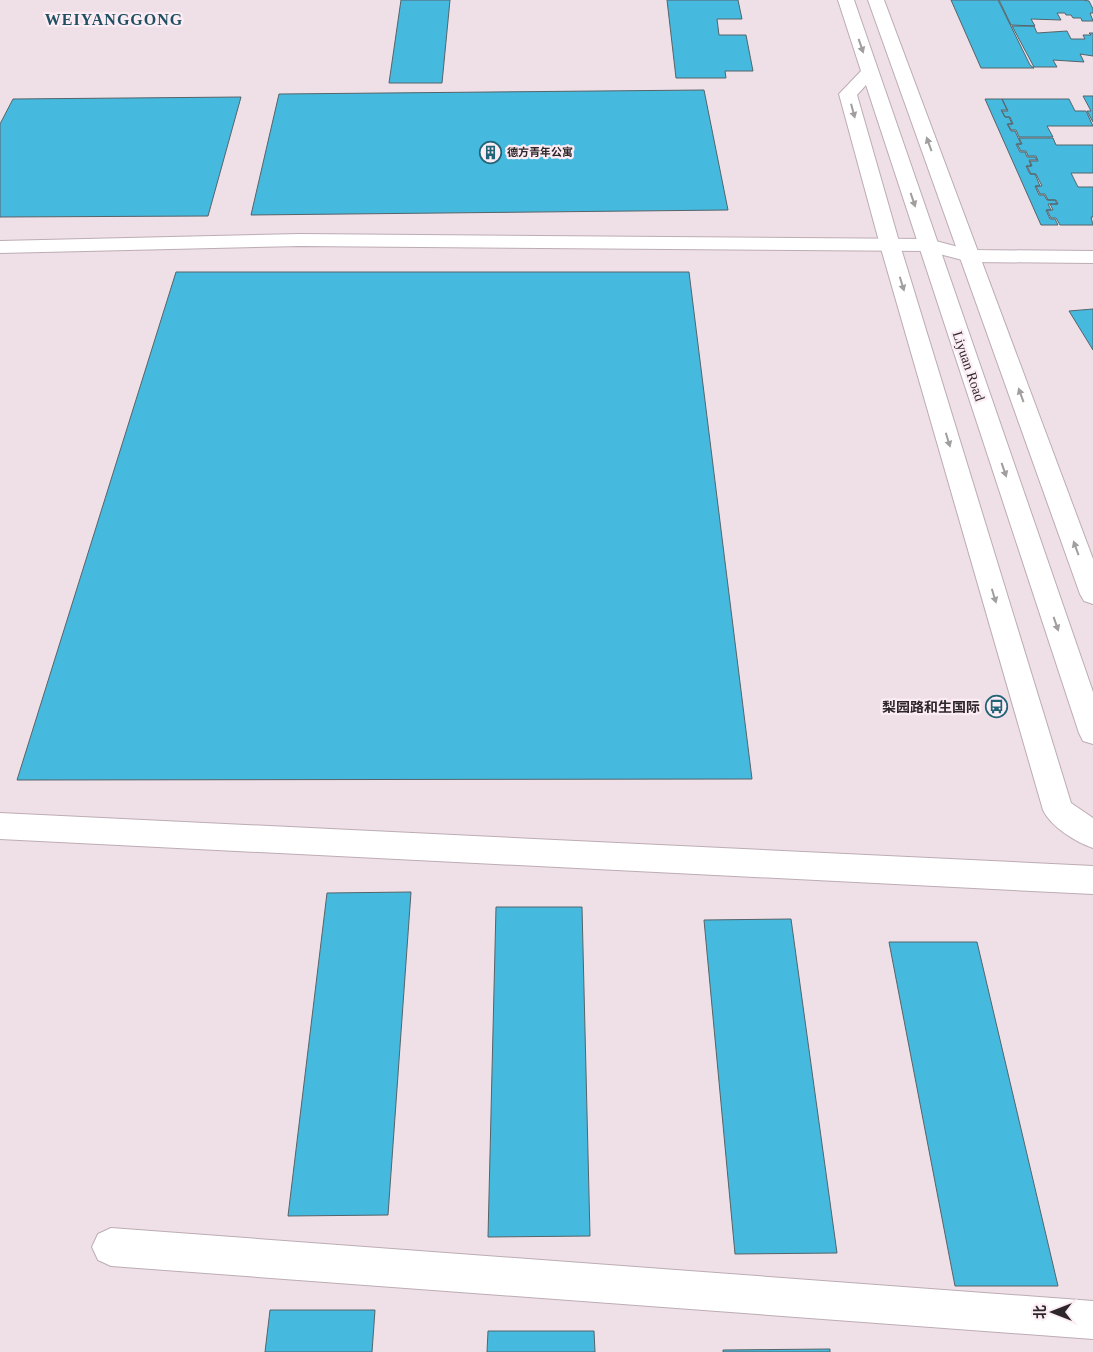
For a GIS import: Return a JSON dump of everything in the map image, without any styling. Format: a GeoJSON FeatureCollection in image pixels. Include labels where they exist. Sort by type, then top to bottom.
{"type":"FeatureCollection","features":[{"type":"Feature","properties":{"kind":"main road","name":"Liyuan Road"},"geometry":{"type":"LineString","coordinates":[[846,0],[1093,733]]}},
{"type":"Feature","properties":{"kind":"main road"},"geometry":{"type":"LineString","coordinates":[[876,0],[1093,594]]}},
{"type":"Feature","properties":{"kind":"main road"},"geometry":{"type":"LineString","coordinates":[[870,72],[848,94],[890,245],[1058,810],[1093,835]]}},
{"type":"Feature","properties":{"kind":"main road"},"geometry":{"type":"LineString","coordinates":[[0,247],[300,240],[928,245],[970,256],[1093,257]]}},
{"type":"Feature","properties":{"kind":"main road"},"geometry":{"type":"LineString","coordinates":[[0,826],[1093,880]]}},
{"type":"Feature","properties":{"kind":"main road"},"geometry":{"type":"LineString","coordinates":[[111,1247],[1093,1320]]}},
{"type":"Feature","properties":{"kind":"building"},"geometry":{"type":"Polygon","coordinates":[[[401,0],[450,0],[442,83],[389,83],[401,0]]]}},
{"type":"Feature","properties":{"kind":"building"},"geometry":{"type":"Polygon","coordinates":[[[667,0],[738,0],[742,19],[717,19],[719,35],[746,35],[753,71],[725,71],[726,78],[676,78],[667,0]]]}},
{"type":"Feature","properties":{"kind":"building"},"geometry":{"type":"Polygon","coordinates":[[[951,0],[998,0],[1030,65],[1034,68],[981,68],[951,0]]]}},
{"type":"Feature","properties":{"kind":"building"},"geometry":{"type":"Polygon","coordinates":[[[999,0],[1089,1],[1093,9],[1093,13],[1090,13],[1093,21],[1082,21],[1081,18],[1073,18],[1065,13],[1057,13],[1061,20],[1031,19],[1035,26],[1011,25],[999,0]]]}},
{"type":"Feature","properties":{"kind":"building"},"geometry":{"type":"Polygon","coordinates":[[[1012,26],[1034,26],[1037,33],[1067,31],[1071,39],[1085,39],[1083,35],[1091,35],[1089,33],[1093,33],[1093,56],[1080,54],[1084,62],[1053,60],[1057,67],[1034,67],[1012,26]]]}},
{"type":"Feature","properties":{"kind":"building","name":"德方青年公寓"},"geometry":{"type":"Polygon","coordinates":[[[704,90],[728,210],[251,215],[279,94],[704,90]]]}},
{"type":"Feature","properties":{"kind":"building"},"geometry":{"type":"Polygon","coordinates":[[[1083,96],[1093,96],[1093,122],[1087,111],[1091,111],[1083,96]]]}},
{"type":"Feature","properties":{"kind":"building"},"geometry":{"type":"Polygon","coordinates":[[[241,97],[208,216],[0,217],[0,124],[13,99],[241,97]]]}},
{"type":"Feature","properties":{"kind":"building"},"geometry":{"type":"Polygon","coordinates":[[[985,99],[1002,99],[1007,110],[1001,110],[1005,117],[1009,117],[1012,124],[1007,124],[1011,131],[1015,131],[1021,144],[1016,144],[1020,152],[1025,152],[1027,157],[1035,157],[1037,160],[1029,160],[1031,166],[1026,166],[1030,174],[1035,174],[1040,186],[1035,186],[1039,195],[1044,195],[1047,200],[1055,200],[1057,204],[1048,204],[1051,210],[1046,210],[1050,219],[1055,219],[1058,225],[1041,225],[985,99]]]}},
{"type":"Feature","properties":{"kind":"building"},"geometry":{"type":"Polygon","coordinates":[[[1002,99],[1069,99],[1075,111],[1086,111],[1093,126],[1047,126],[1053,137],[1019,137],[1016,130],[1011,130],[1008,124],[1013,124],[1010,117],[1005,117],[1002,111],[1008,111],[1002,99]]]}},
{"type":"Feature","properties":{"kind":"building"},"geometry":{"type":"Polygon","coordinates":[[[1019,138],[1053,138],[1056,145],[1093,145],[1093,173],[1071,173],[1078,187],[1093,187],[1093,217],[1091,217],[1093,225],[1060,225],[1056,218],[1051,218],[1047,210],[1053,210],[1050,204],[1058,204],[1056,200],[1048,200],[1045,194],[1040,194],[1036,186],[1042,186],[1036,174],[1031,174],[1027,166],[1032,166],[1030,161],[1038,161],[1036,156],[1028,156],[1026,151],[1021,151],[1017,144],[1022,144],[1019,138]]]}},
{"type":"Feature","properties":{"kind":"building"},"geometry":{"type":"Polygon","coordinates":[[[176,272],[689,272],[752,779],[17,780],[176,272]]]}},
{"type":"Feature","properties":{"kind":"building"},"geometry":{"type":"Polygon","coordinates":[[[1093,309],[1093,350],[1069,311],[1093,309]]]}},
{"type":"Feature","properties":{"kind":"building"},"geometry":{"type":"Polygon","coordinates":[[[411,892],[388,1215],[288,1216],[327,893],[411,892]]]}},
{"type":"Feature","properties":{"kind":"building"},"geometry":{"type":"Polygon","coordinates":[[[496,907],[582,907],[590,1236],[488,1237],[496,907]]]}},
{"type":"Feature","properties":{"kind":"building"},"geometry":{"type":"Polygon","coordinates":[[[791,919],[837,1253],[735,1254],[704,920],[791,919]]]}},
{"type":"Feature","properties":{"kind":"building"},"geometry":{"type":"Polygon","coordinates":[[[889,942],[977,942],[1058,1286],[955,1286],[889,942]]]}},
{"type":"Feature","properties":{"kind":"building"},"geometry":{"type":"Polygon","coordinates":[[[270,1310],[375,1310],[372,1352],[265,1352],[270,1310]]]}},
{"type":"Feature","properties":{"kind":"building"},"geometry":{"type":"Polygon","coordinates":[[[488,1331],[594,1331],[595,1352],[487,1352],[488,1331]]]}},
{"type":"Feature","properties":{"kind":"building"},"geometry":{"type":"Polygon","coordinates":[[[830,1349],[830,1352],[723,1352],[723,1350],[830,1349]]]}},
{"type":"Feature","properties":{"kind":"place","name":"德方青年公寓"},"geometry":{"type":"Point","coordinates":[491,152]}},
{"type":"Feature","properties":{"kind":"place","name":"梨园路和生国际"},"geometry":{"type":"Point","coordinates":[996,707]}},
{"type":"Feature","properties":{"kind":"district","name":"WEIYANGGONG"},"geometry":{"type":"Point","coordinates":[114,19]}}]}
